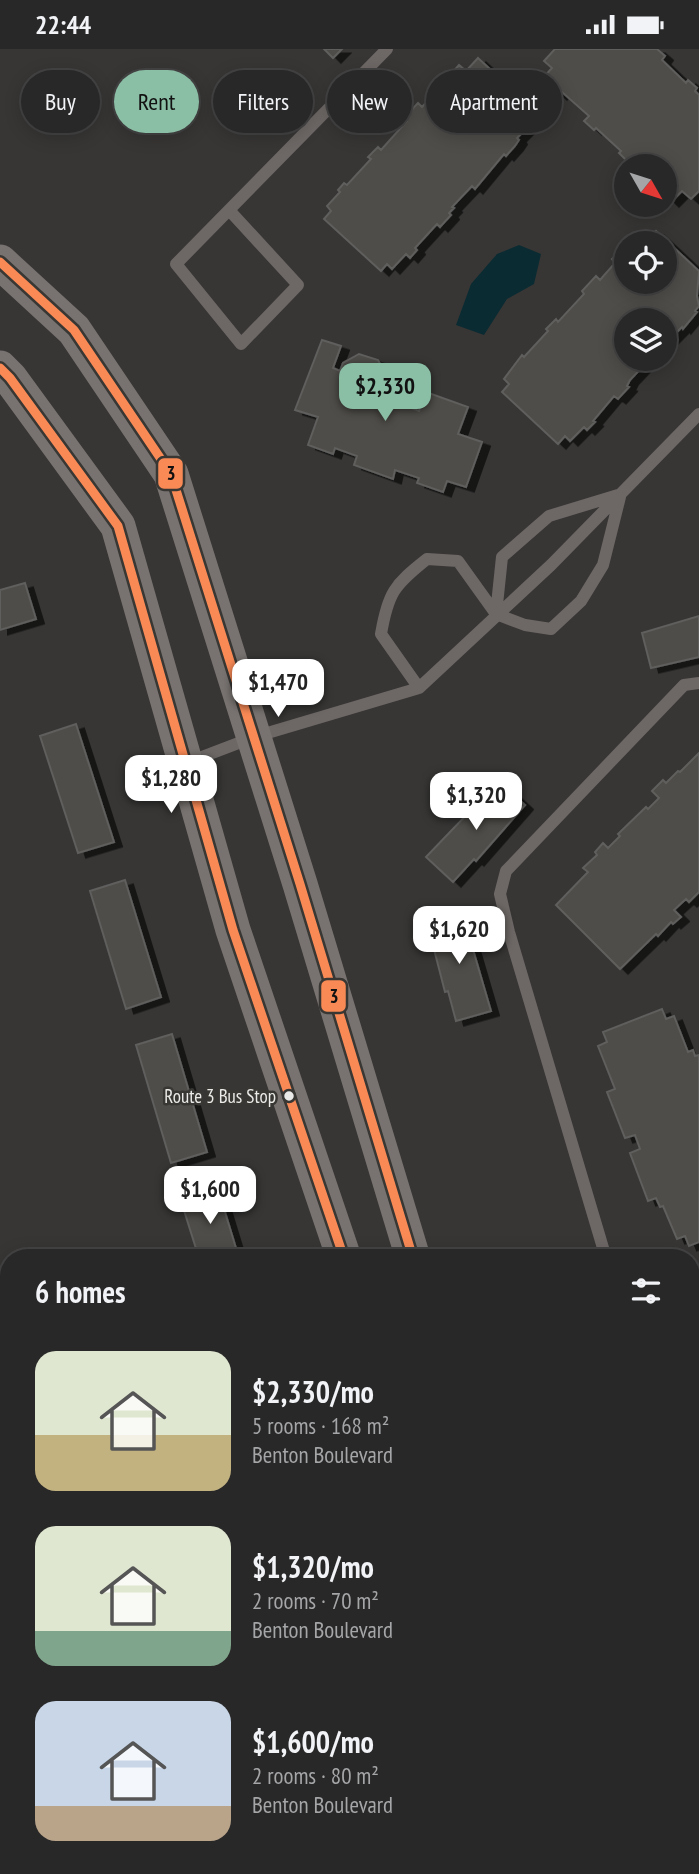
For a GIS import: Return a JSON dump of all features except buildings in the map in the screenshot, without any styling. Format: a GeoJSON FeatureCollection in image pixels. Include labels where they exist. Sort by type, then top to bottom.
{"type":"FeatureCollection","features":[{"type":"Feature","properties":{"kind":"street"},"geometry":{"type":"LineString","coordinates":[[0,262],[74,330],[171,474],[410,1249]]}},
{"type":"Feature","properties":{"kind":"street"},"geometry":{"type":"LineString","coordinates":[[0,368],[118,526],[233,930],[342,1249]]}},
{"type":"Feature","properties":{"kind":"lane"},"geometry":{"type":"LineString","coordinates":[[229,210],[298,285],[241,344],[176,264],[387,49]]}},
{"type":"Feature","properties":{"kind":"lane"},"geometry":{"type":"LineString","coordinates":[[186,763],[254,737],[419,688],[551,565],[699,414]]}},
{"type":"Feature","properties":{"kind":"lane"},"geometry":{"type":"LineString","coordinates":[[419,688],[381,634],[387,602],[401,579],[427,559],[458,561],[496,614],[525,625],[551,629],[581,601],[603,565],[620,495]]}},
{"type":"Feature","properties":{"kind":"lane"},"geometry":{"type":"LineString","coordinates":[[496,614],[502,557],[549,516],[620,495]]}},
{"type":"Feature","properties":{"kind":"lane"},"geometry":{"type":"LineString","coordinates":[[602,1249],[500,894],[506,871],[684,685],[699,683]]}},
{"type":"Feature","properties":{"kind":"water"},"geometry":{"type":"Polygon","coordinates":[[[519,245],[541,254],[534,284],[507,299],[484,335],[456,325],[471,284],[497,254],[519,245]]]}},
{"type":"Feature","properties":{"kind":"transit line","name":"3"},"geometry":{"type":"LineString","coordinates":[[0,262],[74,330],[171,474],[300,884],[410,1249]]}},
{"type":"Feature","properties":{"kind":"transit line","name":"3"},"geometry":{"type":"LineString","coordinates":[[0,368],[118,526],[233,930],[341,1249]]}},
{"type":"Feature","properties":{"kind":"place","name":"Route 3 Bus Stop"},"geometry":{"type":"Point","coordinates":[289,1096]}}]}
